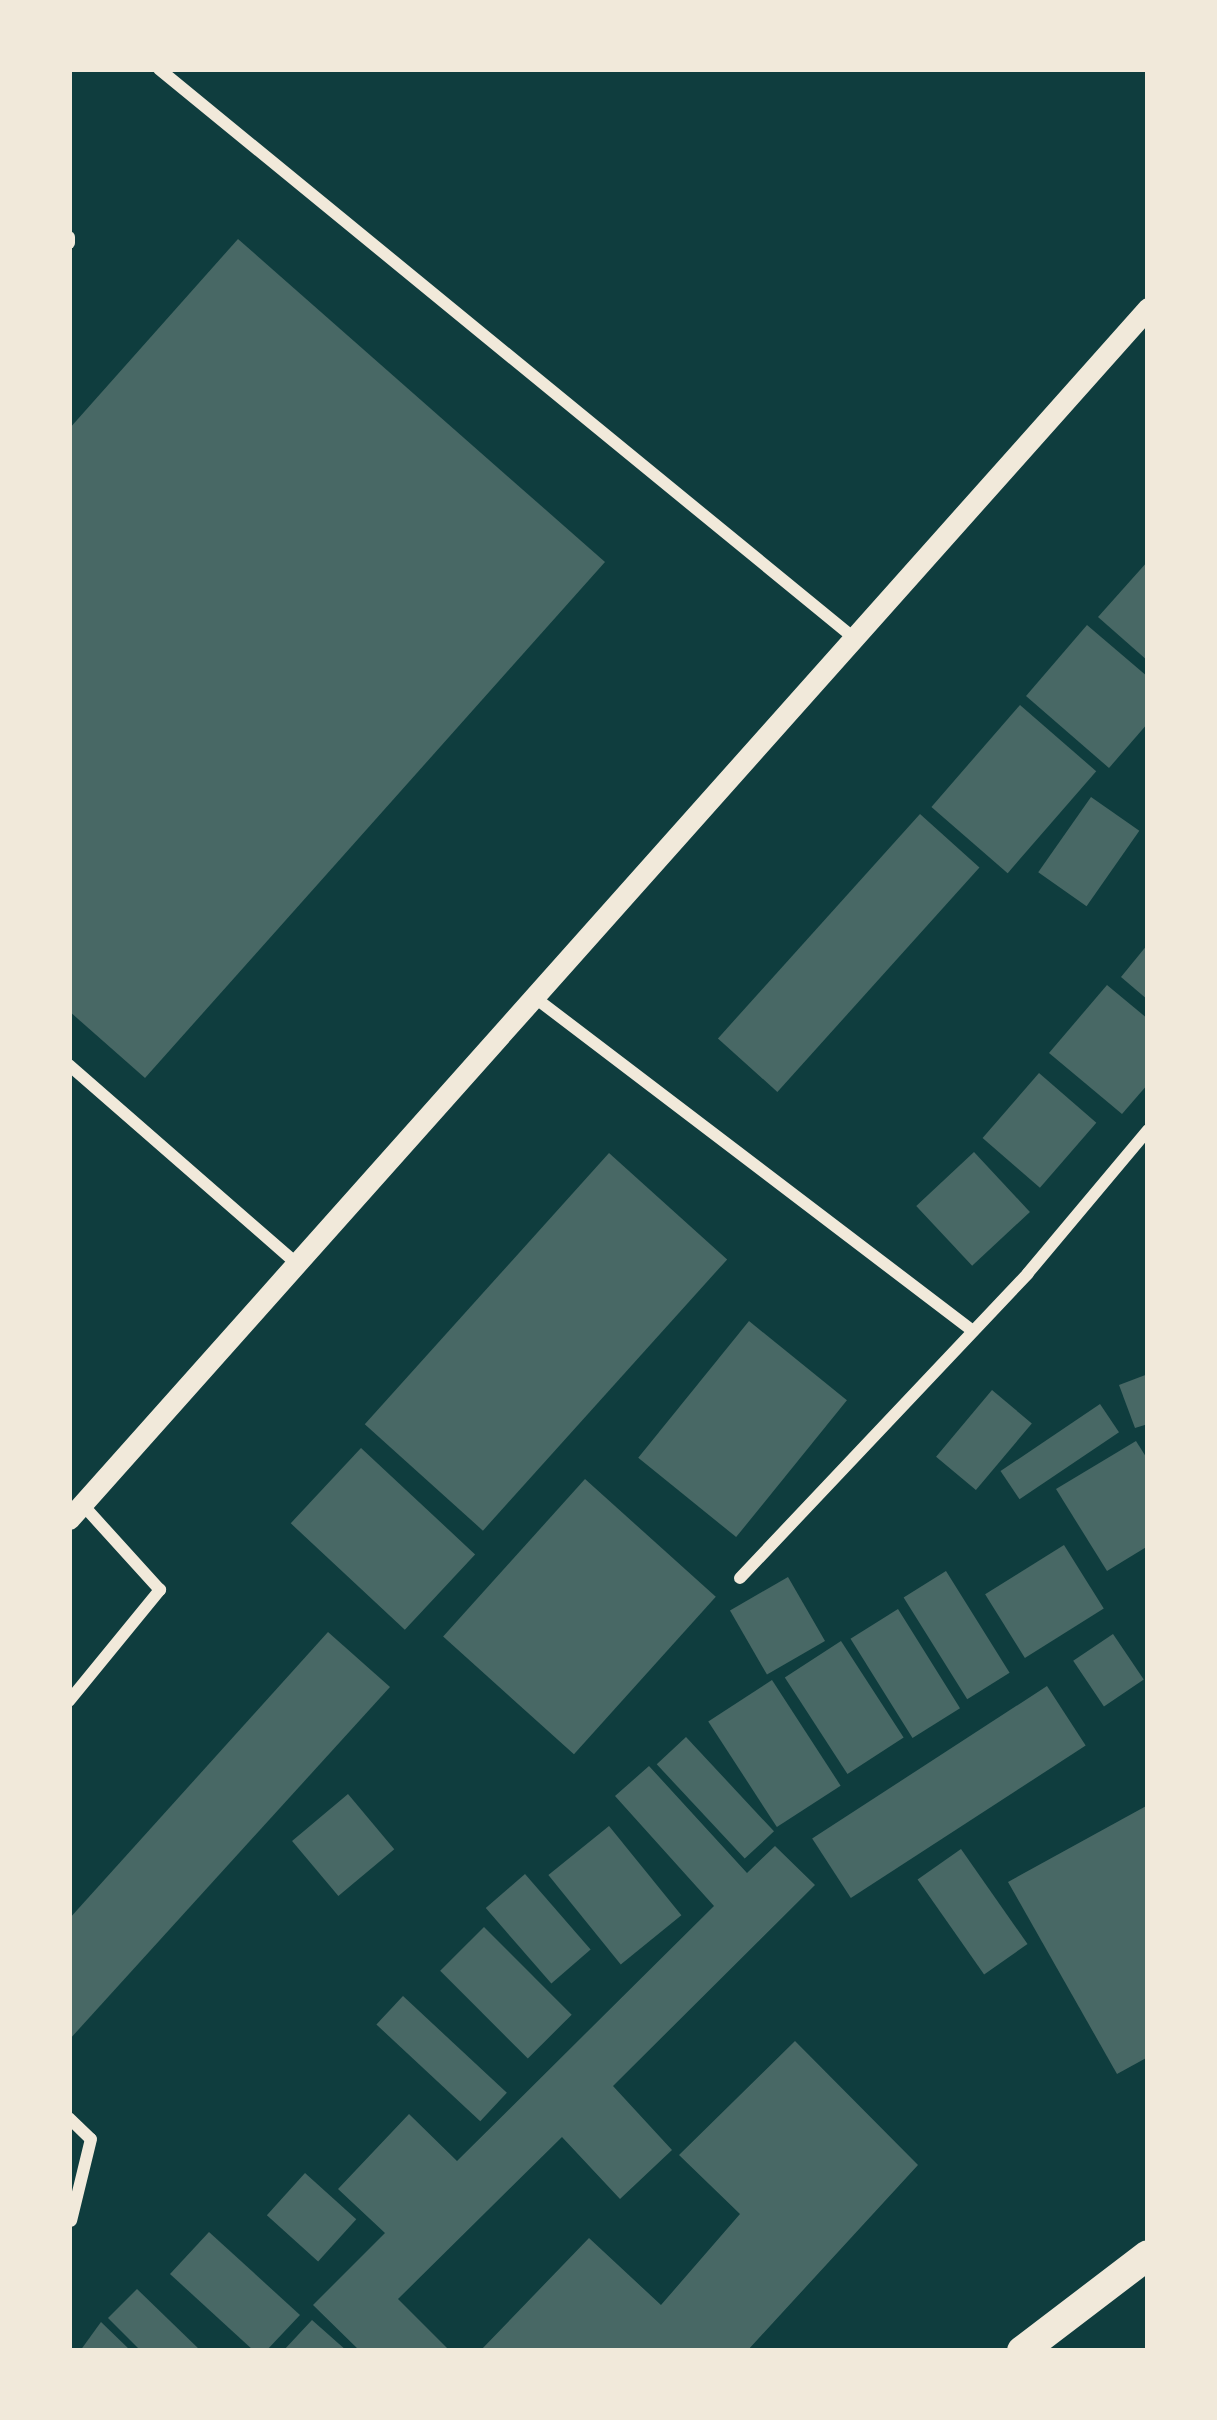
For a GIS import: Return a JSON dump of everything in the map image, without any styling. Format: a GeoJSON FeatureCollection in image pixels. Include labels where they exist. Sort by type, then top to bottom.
{"type":"FeatureCollection","features":[{"type":"Feature","properties":{"kind":"main road"},"geometry":{"type":"LineString","coordinates":[[1022,2351],[1148,2255]]}},
{"type":"Feature","properties":{"kind":"street"},"geometry":{"type":"LineString","coordinates":[[159,69],[854,638]]}},
{"type":"Feature","properties":{"kind":"street"},"geometry":{"type":"LineString","coordinates":[[69,1701],[160,1590],[76,1512],[1148,308]]}},
{"type":"Feature","properties":{"kind":"street"},"geometry":{"type":"LineString","coordinates":[[534,997],[969,1328]]}},
{"type":"Feature","properties":{"kind":"street"},"geometry":{"type":"LineString","coordinates":[[69,1065],[296,1263]]}},
{"type":"Feature","properties":{"kind":"street"},"geometry":{"type":"LineString","coordinates":[[740,1578],[969,1328],[1028,1273],[1148,1130]]}},
{"type":"Feature","properties":{"kind":"street"},"geometry":{"type":"LineString","coordinates":[[69,2118],[91,2139],[71,2221]]}},
{"type":"Feature","properties":{"kind":"building"},"geometry":{"type":"Polygon","coordinates":[[[238,239],[605,562],[145,1078],[69,1011],[69,429],[238,239]]]}},
{"type":"Feature","properties":{"kind":"building"},"geometry":{"type":"Polygon","coordinates":[[[1148,561],[1148,661],[1098,617],[1148,561]]]}},
{"type":"Feature","properties":{"kind":"building"},"geometry":{"type":"Polygon","coordinates":[[[1087,625],[1148,677],[1148,723],[1109,768],[1026,696],[1087,625]]]}},
{"type":"Feature","properties":{"kind":"building"},"geometry":{"type":"Polygon","coordinates":[[[1020,705],[1096,771],[1008,873],[931,807],[1020,705]]]}},
{"type":"Feature","properties":{"kind":"building"},"geometry":{"type":"Polygon","coordinates":[[[1091,797],[1139,831],[1087,906],[1038,872],[1091,797]]]}},
{"type":"Feature","properties":{"kind":"building"},"geometry":{"type":"Polygon","coordinates":[[[920,814],[979,868],[777,1092],[718,1038],[920,814]]]}},
{"type":"Feature","properties":{"kind":"building"},"geometry":{"type":"Polygon","coordinates":[[[1148,944],[1148,1000],[1121,977],[1148,944]]]}},
{"type":"Feature","properties":{"kind":"building"},"geometry":{"type":"Polygon","coordinates":[[[1107,985],[1148,1019],[1148,1084],[1122,1114],[1049,1053],[1107,985]]]}},
{"type":"Feature","properties":{"kind":"building"},"geometry":{"type":"Polygon","coordinates":[[[1039,1073],[1096,1123],[1040,1188],[983,1138],[1039,1073]]]}},
{"type":"Feature","properties":{"kind":"building"},"geometry":{"type":"Polygon","coordinates":[[[974,1152],[1030,1212],[972,1266],[916,1206],[974,1152]]]}},
{"type":"Feature","properties":{"kind":"building"},"geometry":{"type":"Polygon","coordinates":[[[609,1153],[727,1259],[483,1531],[365,1424],[609,1153]]]}},
{"type":"Feature","properties":{"kind":"building"},"geometry":{"type":"Polygon","coordinates":[[[749,1321],[847,1400],[736,1537],[638,1458],[749,1321]]]}},
{"type":"Feature","properties":{"kind":"building"},"geometry":{"type":"Polygon","coordinates":[[[1148,1374],[1148,1424],[1135,1428],[1119,1385],[1148,1374]]]}},
{"type":"Feature","properties":{"kind":"building"},"geometry":{"type":"Polygon","coordinates":[[[992,1390],[1032,1423],[976,1490],[936,1457],[992,1390]]]}},
{"type":"Feature","properties":{"kind":"building"},"geometry":{"type":"Polygon","coordinates":[[[1100,1404],[1119,1432],[1020,1499],[1001,1471],[1100,1404]]]}},
{"type":"Feature","properties":{"kind":"building"},"geometry":{"type":"Polygon","coordinates":[[[1136,1441],[1148,1460],[1148,1546],[1107,1571],[1056,1489],[1136,1441]]]}},
{"type":"Feature","properties":{"kind":"building"},"geometry":{"type":"Polygon","coordinates":[[[361,1448],[475,1554],[405,1630],[291,1523],[361,1448]]]}},
{"type":"Feature","properties":{"kind":"building"},"geometry":{"type":"Polygon","coordinates":[[[585,1479],[716,1597],[574,1754],[443,1637],[585,1479]]]}},
{"type":"Feature","properties":{"kind":"building"},"geometry":{"type":"Polygon","coordinates":[[[1064,1545],[1104,1609],[1025,1658],[985,1594],[1064,1545]]]}},
{"type":"Feature","properties":{"kind":"building"},"geometry":{"type":"Polygon","coordinates":[[[946,1571],[1010,1673],[967,1699],[904,1597],[946,1571]]]}},
{"type":"Feature","properties":{"kind":"building"},"geometry":{"type":"Polygon","coordinates":[[[788,1577],[825,1641],[767,1675],[730,1610],[788,1577]]]}},
{"type":"Feature","properties":{"kind":"building"},"geometry":{"type":"Polygon","coordinates":[[[898,1609],[960,1708],[913,1738],[851,1639],[898,1609]]]}},
{"type":"Feature","properties":{"kind":"building"},"geometry":{"type":"Polygon","coordinates":[[[328,1632],[390,1687],[69,2040],[69,1919],[328,1632]]]}},
{"type":"Feature","properties":{"kind":"building"},"geometry":{"type":"Polygon","coordinates":[[[1113,1634],[1144,1680],[1104,1706],[1073,1661],[1113,1634]]]}},
{"type":"Feature","properties":{"kind":"building"},"geometry":{"type":"Polygon","coordinates":[[[841,1641],[904,1737],[847,1774],[785,1677],[841,1641]]]}},
{"type":"Feature","properties":{"kind":"building"},"geometry":{"type":"Polygon","coordinates":[[[772,1680],[841,1786],[777,1827],[708,1721],[772,1680]]]}},
{"type":"Feature","properties":{"kind":"building"},"geometry":{"type":"Polygon","coordinates":[[[1047,1686],[1086,1746],[851,1898],[812,1838],[1047,1686]]]}},
{"type":"Feature","properties":{"kind":"building"},"geometry":{"type":"Polygon","coordinates":[[[686,1737],[774,1831],[745,1859],[657,1764],[686,1737]]]}},
{"type":"Feature","properties":{"kind":"building"},"geometry":{"type":"Polygon","coordinates":[[[649,1766],[747,1873],[775,1846],[815,1885],[613,2086],[672,2150],[620,2199],[562,2137],[398,2299],[450,2351],[360,2351],[313,2305],[385,2233],[338,2189],[409,2114],[457,2161],[714,1906],[615,1796],[649,1766]]]}},
{"type":"Feature","properties":{"kind":"building"},"geometry":{"type":"Polygon","coordinates":[[[348,1794],[394,1849],[338,1896],[292,1841],[348,1794]]]}},
{"type":"Feature","properties":{"kind":"building"},"geometry":{"type":"Polygon","coordinates":[[[1148,1805],[1148,2057],[1117,2074],[1008,1882],[1148,1805]]]}},
{"type":"Feature","properties":{"kind":"building"},"geometry":{"type":"Polygon","coordinates":[[[609,1826],[681,1915],[621,1964],[548,1875],[609,1826]]]}},
{"type":"Feature","properties":{"kind":"building"},"geometry":{"type":"Polygon","coordinates":[[[961,1849],[1028,1944],[984,1974],[918,1879],[961,1849]]]}},
{"type":"Feature","properties":{"kind":"building"},"geometry":{"type":"Polygon","coordinates":[[[525,1874],[591,1949],[551,1984],[486,1908],[525,1874]]]}},
{"type":"Feature","properties":{"kind":"building"},"geometry":{"type":"Polygon","coordinates":[[[484,1927],[572,2015],[528,2059],[440,1971],[484,1927]]]}},
{"type":"Feature","properties":{"kind":"building"},"geometry":{"type":"Polygon","coordinates":[[[403,1996],[507,2093],[480,2121],[376,2025],[403,1996]]]}},
{"type":"Feature","properties":{"kind":"building"},"geometry":{"type":"Polygon","coordinates":[[[795,2041],[918,2165],[747,2351],[480,2351],[589,2238],[661,2305],[740,2214],[679,2155],[795,2041]]]}},
{"type":"Feature","properties":{"kind":"building"},"geometry":{"type":"Polygon","coordinates":[[[305,2173],[356,2219],[318,2262],[267,2215],[305,2173]]]}},
{"type":"Feature","properties":{"kind":"building"},"geometry":{"type":"Polygon","coordinates":[[[209,2232],[300,2315],[266,2351],[254,2351],[170,2274],[209,2232]]]}},
{"type":"Feature","properties":{"kind":"building"},"geometry":{"type":"Polygon","coordinates":[[[137,2289],[201,2351],[141,2351],[108,2318],[137,2289]]]}},
{"type":"Feature","properties":{"kind":"building"},"geometry":{"type":"Polygon","coordinates":[[[312,2320],[347,2351],[283,2351],[312,2320]]]}},
{"type":"Feature","properties":{"kind":"building"},"geometry":{"type":"Polygon","coordinates":[[[101,2322],[131,2351],[80,2351],[101,2322]]]}}]}
